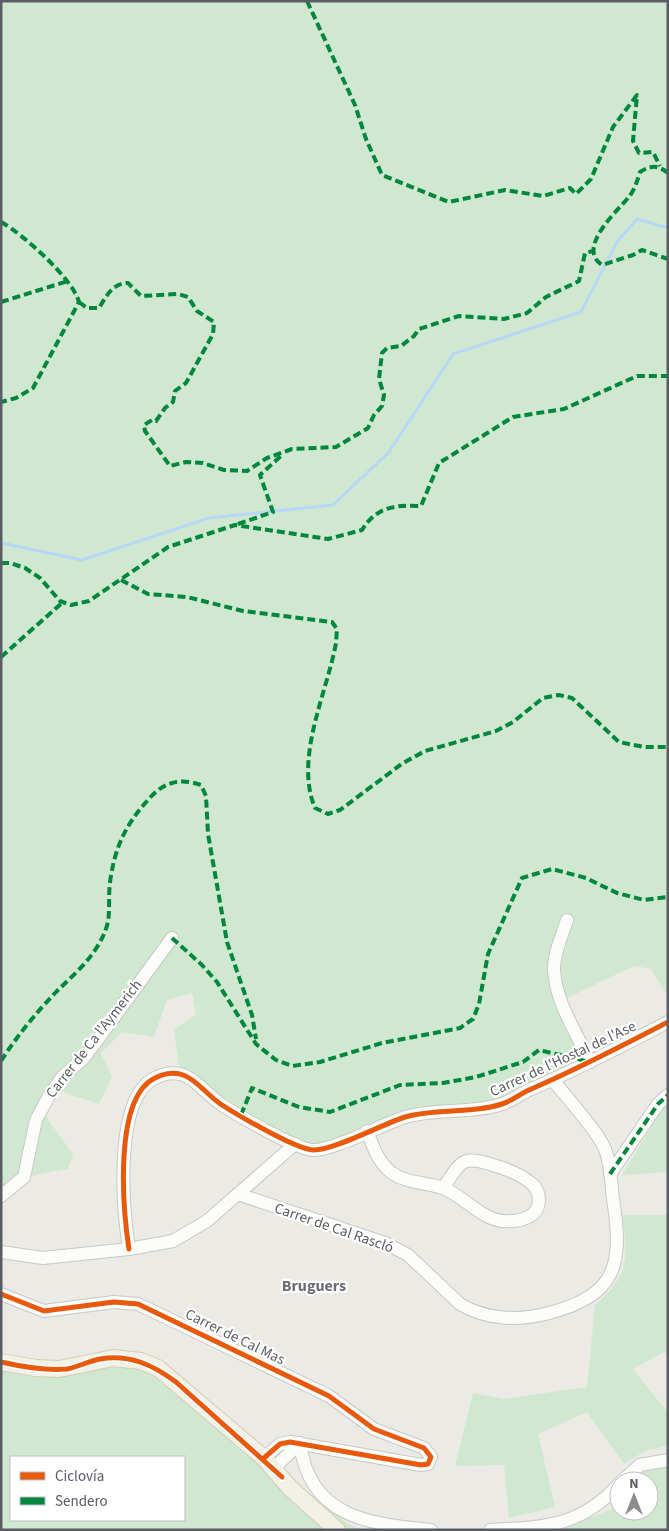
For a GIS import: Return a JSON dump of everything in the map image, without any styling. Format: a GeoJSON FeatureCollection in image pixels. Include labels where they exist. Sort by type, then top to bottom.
{"type":"FeatureCollection","features":[{"type":"Feature","properties":{"kind":"main road"},"geometry":{"type":"LineString","coordinates":[[1,1362],[48,1370],[70,1368],[100,1359],[113,1358],[141,1361],[158,1368],[273,1468],[291,1481],[337,1524],[347,1530]]}},
{"type":"Feature","properties":{"kind":"main road"},"geometry":{"type":"LineString","coordinates":[[273,1468],[290,1488],[337,1530]]}},
{"type":"Feature","properties":{"kind":"street"},"geometry":{"type":"LineString","coordinates":[[567,920],[556,954],[554,969],[561,998],[590,1062]]}},
{"type":"Feature","properties":{"kind":"street","name":"Carrer de Ca l'Aymerich"},"geometry":{"type":"LineString","coordinates":[[1,1196],[24,1177],[36,1120],[49,1096],[63,1076],[83,1059],[172,938]]}},
{"type":"Feature","properties":{"kind":"street","name":"Carrer de l'Hostal de l'Ase"},"geometry":{"type":"LineString","coordinates":[[129,1249],[122,1183],[125,1152],[136,1096],[148,1082],[171,1073],[194,1079],[221,1104],[304,1149],[321,1150],[366,1131],[418,1114],[472,1110],[504,1103],[668,1022]]}},
{"type":"Feature","properties":{"kind":"street","name":"Carrer de Cal Rascló"},"geometry":{"type":"LineString","coordinates":[[238,1194],[385,1243],[408,1255],[460,1304],[470,1310],[492,1316],[536,1317],[558,1311],[586,1299],[600,1289],[609,1278],[615,1263],[618,1232],[610,1174],[603,1145],[553,1080]]}},
{"type":"Feature","properties":{"kind":"street"},"geometry":{"type":"LineString","coordinates":[[610,1174],[658,1104],[668,1095]]}},
{"type":"Feature","properties":{"kind":"street"},"geometry":{"type":"LineString","coordinates":[[366,1131],[380,1160],[392,1172],[412,1182],[443,1188],[491,1218],[502,1221],[527,1218],[536,1210],[540,1202],[538,1192],[533,1184],[510,1170],[481,1161],[467,1160],[462,1163],[443,1188]]}},
{"type":"Feature","properties":{"kind":"street"},"geometry":{"type":"LineString","coordinates":[[1,1252],[43,1258],[129,1249],[173,1241],[190,1232],[238,1194],[295,1144]]}},
{"type":"Feature","properties":{"kind":"street","name":"Carrer de Cal Mas"},"geometry":{"type":"LineString","coordinates":[[1,1294],[44,1311],[114,1302],[138,1304],[328,1396],[381,1433],[424,1448],[431,1457],[426,1465],[300,1443]]}},
{"type":"Feature","properties":{"kind":"street"},"geometry":{"type":"LineString","coordinates":[[273,1468],[300,1443]]}},
{"type":"Feature","properties":{"kind":"street"},"geometry":{"type":"LineString","coordinates":[[300,1443],[302,1462],[313,1486],[341,1510],[362,1520],[431,1530]]}},
{"type":"Feature","properties":{"kind":"street"},"geometry":{"type":"LineString","coordinates":[[633,1471],[640,1465],[668,1460]]}},
{"type":"Feature","properties":{"kind":"street"},"geometry":{"type":"LineString","coordinates":[[490,1530],[530,1527],[572,1519],[590,1511],[609,1496]]}},
{"type":"Feature","properties":{"kind":"green space"},"geometry":{"type":"Polygon","coordinates":[[[1,1],[668,1],[668,997],[651,969],[634,966],[554,1004],[583,1061],[508,1098],[316,1146],[301,1142],[225,1101],[199,1077],[179,1067],[174,1030],[196,1014],[192,993],[167,1000],[154,1037],[122,1032],[101,1053],[112,1077],[99,1104],[56,1090],[43,1113],[73,1154],[68,1169],[33,1176],[1,1191],[1,1]]]}},
{"type":"Feature","properties":{"kind":"green space"},"geometry":{"type":"Polygon","coordinates":[[[668,1103],[668,1172],[622,1175],[665,1104],[668,1103]]]}},
{"type":"Feature","properties":{"kind":"green space"},"geometry":{"type":"Polygon","coordinates":[[[622,1215],[668,1215],[668,1356],[664,1352],[633,1369],[668,1413],[668,1446],[647,1450],[624,1464],[587,1412],[538,1434],[555,1507],[509,1518],[504,1465],[455,1466],[473,1393],[504,1399],[587,1387],[595,1305],[615,1284],[621,1275],[624,1265],[625,1243],[622,1215]]]}},
{"type":"Feature","properties":{"kind":"green space"},"geometry":{"type":"Polygon","coordinates":[[[136,1355],[347,1523],[361,1530],[1,1530],[1,1358],[63,1366],[136,1355]]]}},
{"type":"Feature","properties":{"kind":"green space"},"geometry":{"type":"Polygon","coordinates":[[[648,1467],[668,1468],[668,1530],[558,1530],[609,1510],[609,1521],[659,1521],[659,1471],[643,1471],[648,1467]]]}},
{"type":"Feature","properties":{"kind":"waterway"},"geometry":{"type":"LineString","coordinates":[[1,543],[82,560],[209,518],[333,505],[389,452],[453,354],[581,312],[617,242],[637,219],[668,228]]}},
{"type":"Feature","properties":{"kind":"marked path"},"geometry":{"type":"LineString","coordinates":[[307,1],[355,105],[366,139],[382,175],[449,202],[505,190],[543,196],[570,188],[576,194],[591,179],[613,127],[637,95],[633,141],[639,153],[653,152],[660,166]]}},
{"type":"Feature","properties":{"kind":"marked path"},"geometry":{"type":"LineString","coordinates":[[668,173],[661,168],[654,167],[640,172],[636,185],[629,197],[601,230],[594,249],[595,258],[602,265],[633,255],[642,250],[668,259]]}},
{"type":"Feature","properties":{"kind":"marked path"},"geometry":{"type":"LineString","coordinates":[[1,222],[22,236],[46,258],[67,281],[79,302],[33,388],[16,398],[1,402]]}},
{"type":"Feature","properties":{"kind":"marked path"},"geometry":{"type":"LineString","coordinates":[[79,302],[87,308],[99,308],[114,287],[128,283],[141,296],[178,294],[188,297],[197,311],[214,322],[213,334],[186,383],[175,391],[173,402],[165,408],[156,421],[152,420],[144,425],[145,431],[170,466],[186,462],[203,463],[224,470],[247,471],[267,458],[292,449],[336,447],[368,428],[374,415],[382,406],[384,395],[379,379],[382,353],[387,348],[401,346],[414,336],[419,329],[459,316],[504,319],[527,313],[546,297],[579,281],[585,253],[593,251]]}},
{"type":"Feature","properties":{"kind":"marked path"},"geometry":{"type":"LineString","coordinates":[[1,302],[68,281]]}},
{"type":"Feature","properties":{"kind":"marked path"},"geometry":{"type":"LineString","coordinates":[[1,563],[10,563],[25,568],[40,578],[60,601],[71,605],[89,601],[168,547],[235,525],[328,539],[362,530],[374,516],[387,509],[403,506],[421,506],[439,463],[513,417],[564,409],[637,376],[668,376]]}},
{"type":"Feature","properties":{"kind":"marked path"},"geometry":{"type":"LineString","coordinates":[[238,524],[273,512],[260,475],[283,454]]}},
{"type":"Feature","properties":{"kind":"marked path"},"geometry":{"type":"LineString","coordinates":[[121,580],[148,594],[187,597],[243,611],[332,622],[337,629],[336,643],[314,726],[308,768],[310,789],[315,808],[328,814],[340,810],[403,763],[425,751],[496,731],[513,722],[543,698],[559,695],[572,698],[619,742],[644,747],[668,747]]}},
{"type":"Feature","properties":{"kind":"marked path"},"geometry":{"type":"LineString","coordinates":[[1,657],[63,602]]}},
{"type":"Feature","properties":{"kind":"marked path"},"geometry":{"type":"LineString","coordinates":[[1,1061],[34,1016],[93,954],[106,930],[109,915],[112,869],[122,838],[139,810],[153,795],[165,786],[178,782],[201,785],[206,796],[208,834],[227,942],[252,1015],[256,1039]]}},
{"type":"Feature","properties":{"kind":"marked path"},"geometry":{"type":"LineString","coordinates":[[172,938],[202,965],[217,982],[256,1044],[276,1060],[292,1066],[320,1062],[382,1043],[460,1028],[473,1019],[479,1004],[488,954],[522,878],[552,869],[586,878],[617,893],[644,900],[668,897]]}},
{"type":"Feature","properties":{"kind":"marked path"},"geometry":{"type":"LineString","coordinates":[[241,1115],[252,1088],[299,1107],[330,1112],[400,1085],[443,1083],[476,1077],[523,1062],[539,1050],[590,1062]]}},
{"type":"Feature","properties":{"kind":"marked path"},"geometry":{"type":"LineString","coordinates":[[610,1174],[658,1104],[668,1095]]}},
{"type":"Feature","properties":{"kind":"cycle path"},"geometry":{"type":"LineString","coordinates":[[129,1249],[124,1183],[124,1156],[127,1131],[132,1108],[142,1089],[155,1078],[176,1073],[185,1076],[222,1105],[241,1117],[294,1144],[313,1150],[345,1142],[396,1120],[417,1114],[478,1109],[506,1103],[668,1022]]}},
{"type":"Feature","properties":{"kind":"cycle path"},"geometry":{"type":"LineString","coordinates":[[1,1294],[44,1311],[114,1302],[138,1304],[329,1396],[374,1429],[424,1448],[431,1457],[428,1464],[421,1465],[290,1442],[280,1444],[264,1458]]}},
{"type":"Feature","properties":{"kind":"cycle path"},"geometry":{"type":"LineString","coordinates":[[1,1362],[51,1369],[67,1369],[92,1361],[111,1358],[141,1362],[176,1382],[282,1477]]}},
{"type":"Feature","properties":{"kind":"district","name":"Bruguers"},"geometry":{"type":"Point","coordinates":[314,1286]}}]}
